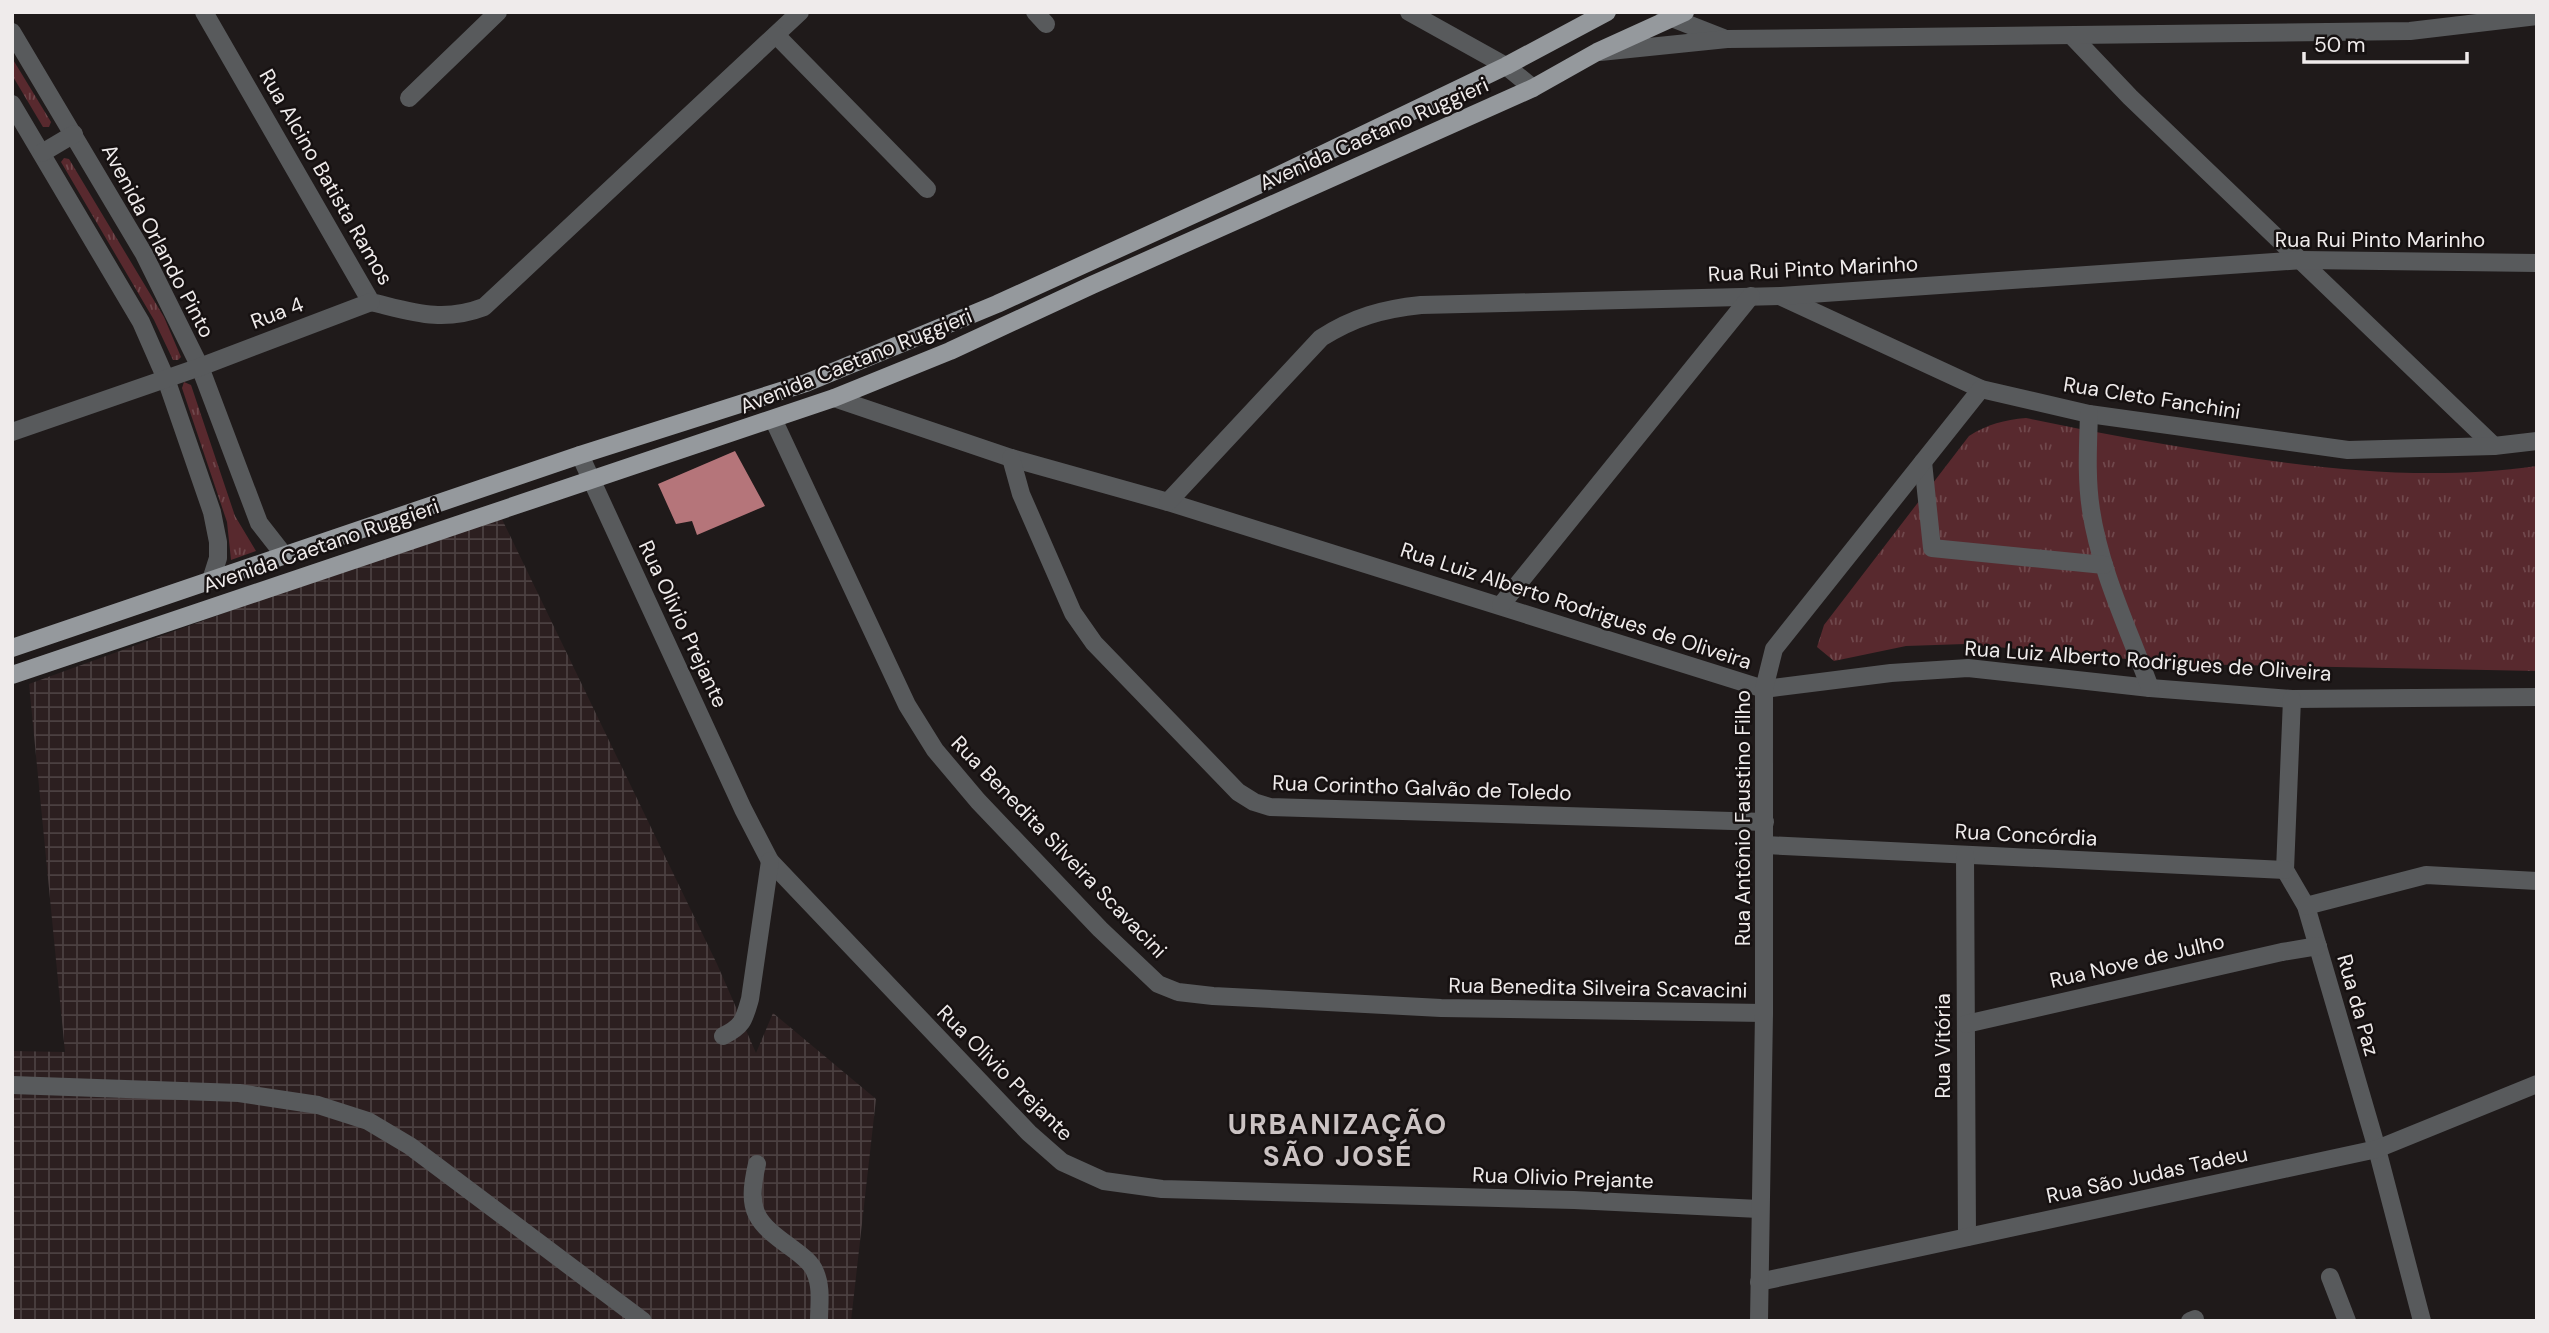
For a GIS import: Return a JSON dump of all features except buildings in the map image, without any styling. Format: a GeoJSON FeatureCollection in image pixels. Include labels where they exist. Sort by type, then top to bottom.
{"type":"FeatureCollection","features":[{"type":"Feature","properties":{"kind":"main road","name":"Avenida Caetano Ruggieri"},"geometry":{"type":"LineString","coordinates":[[12,648],[580,454],[806,383],[922,335],[1267,181],[1506,66],[1599,14]]}},
{"type":"Feature","properties":{"kind":"main road","name":"Avenida Caetano Ruggieri"},"geometry":{"type":"LineString","coordinates":[[12,675],[591,479],[774,421],[834,398],[950,351],[1533,88],[1597,52],[1674,14]]}},
{"type":"Feature","properties":{"kind":"street","name":"Rua Alcino Batista Ramos"},"geometry":{"type":"LineString","coordinates":[[204,12],[370,302],[445,317],[484,307],[776,35]]}},
{"type":"Feature","properties":{"kind":"street"},"geometry":{"type":"LineString","coordinates":[[409,98],[498,12]]}},
{"type":"Feature","properties":{"kind":"street"},"geometry":{"type":"LineString","coordinates":[[800,12],[776,35],[926,189]]}},
{"type":"Feature","properties":{"kind":"street"},"geometry":{"type":"LineString","coordinates":[[1409,12],[1506,66],[1533,88]]}},
{"type":"Feature","properties":{"kind":"street"},"geometry":{"type":"LineString","coordinates":[[1674,14],[1727,39]]}},
{"type":"Feature","properties":{"kind":"street"},"geometry":{"type":"LineString","coordinates":[[1597,52],[1727,39],[2410,31],[2537,16]]}},
{"type":"Feature","properties":{"kind":"street","name":"Avenida Orlando Pinto"},"geometry":{"type":"LineString","coordinates":[[12,32],[144,254],[200,367],[259,523],[284,555]]}},
{"type":"Feature","properties":{"kind":"street"},"geometry":{"type":"LineString","coordinates":[[2072,36],[2130,97],[2494,446]]}},
{"type":"Feature","properties":{"kind":"street"},"geometry":{"type":"LineString","coordinates":[[12,104],[141,323],[166,379],[212,512],[218,558],[211,580]]}},
{"type":"Feature","properties":{"kind":"street"},"geometry":{"type":"LineString","coordinates":[[41,153],[74,134]]}},
{"type":"Feature","properties":{"kind":"street","name":"Rua Rui Pinto Marinho"},"geometry":{"type":"LineString","coordinates":[[1168,502],[1321,338],[1343,325],[1384,309],[1422,305],[1781,296],[2303,260],[2537,263]]}},
{"type":"Feature","properties":{"kind":"street"},"geometry":{"type":"LineString","coordinates":[[1501,605],[1751,296]]}},
{"type":"Feature","properties":{"kind":"street","name":"Rua Cleto Fanchini"},"geometry":{"type":"LineString","coordinates":[[1781,296],[1981,389],[2089,414],[2348,450],[2494,446],[2537,441]]}},
{"type":"Feature","properties":{"kind":"street","name":"Rua 4"},"geometry":{"type":"LineString","coordinates":[[12,432],[200,367],[370,302]]}},
{"type":"Feature","properties":{"kind":"street","name":"Rua Antônio Faustino Filho"},"geometry":{"type":"LineString","coordinates":[[1759,1321],[1764,1013],[1764,689],[1774,649],[1981,389]]}},
{"type":"Feature","properties":{"kind":"street","name":"Rua Luiz Alberto Rodrigues de Oliveira"},"geometry":{"type":"LineString","coordinates":[[834,398],[1011,458],[1168,502],[1764,689],[1891,673],[1968,668],[2150,688],[2292,699],[2537,697]]}},
{"type":"Feature","properties":{"kind":"street"},"geometry":{"type":"LineString","coordinates":[[2089,414],[2091,510],[2104,565],[2150,688]]}},
{"type":"Feature","properties":{"kind":"street","name":"Rua Benedita Silveira Scavacini"},"geometry":{"type":"LineString","coordinates":[[774,421],[906,705],[935,750],[978,801],[1072,900],[1158,984],[1178,992],[1213,996],[1441,1008],[1764,1013]]}},
{"type":"Feature","properties":{"kind":"street","name":"Rua Olivio Prejante"},"geometry":{"type":"LineString","coordinates":[[580,454],[743,809],[771,861],[1029,1133],[1062,1162],[1104,1181],[1162,1189],[1574,1200],[1759,1209]]}},
{"type":"Feature","properties":{"kind":"street","name":"Rua Corintho Galvão de Toledo"},"geometry":{"type":"LineString","coordinates":[[1011,458],[1021,494],[1073,613],[1094,643],[1238,792],[1254,803],[1270,807],[1765,822]]}},
{"type":"Feature","properties":{"kind":"street"},"geometry":{"type":"LineString","coordinates":[[1923,462],[1932,548],[2104,565]]}},
{"type":"Feature","properties":{"kind":"street"},"geometry":{"type":"LineString","coordinates":[[2285,870],[2292,699]]}},
{"type":"Feature","properties":{"kind":"street","name":"Rua Concórdia"},"geometry":{"type":"LineString","coordinates":[[1765,845],[2285,870]]}},
{"type":"Feature","properties":{"kind":"street","name":"Rua Vitória"},"geometry":{"type":"LineString","coordinates":[[1965,855],[1967,1237]]}},
{"type":"Feature","properties":{"kind":"street"},"geometry":{"type":"LineString","coordinates":[[723,1036],[738,1028],[745,1017],[750,999],[771,861]]}},
{"type":"Feature","properties":{"kind":"street","name":"Rua da Paz"},"geometry":{"type":"LineString","coordinates":[[2285,870],[2306,905],[2377,1149],[2422,1321]]}},
{"type":"Feature","properties":{"kind":"street"},"geometry":{"type":"LineString","coordinates":[[2306,905],[2426,875],[2537,881]]}},
{"type":"Feature","properties":{"kind":"street","name":"Rua Nove de Julho"},"geometry":{"type":"LineString","coordinates":[[1966,1024],[2318,946]]}},
{"type":"Feature","properties":{"kind":"street","name":"Rua São Judas Tadeu"},"geometry":{"type":"LineString","coordinates":[[1759,1282],[2377,1149],[2537,1084]]}},
{"type":"Feature","properties":{"kind":"street"},"geometry":{"type":"LineString","coordinates":[[12,1085],[239,1093],[318,1105],[368,1121],[410,1146],[643,1321]]}},
{"type":"Feature","properties":{"kind":"street"},"geometry":{"type":"LineString","coordinates":[[757,1164],[752,1184],[755,1214],[766,1229],[802,1256],[815,1271],[820,1292],[819,1321]]}},
{"type":"Feature","properties":{"kind":"street"},"geometry":{"type":"LineString","coordinates":[[2330,1277],[2347,1321]]}},
{"type":"Feature","properties":{"kind":"shaded area"},"geometry":{"type":"Polygon","coordinates":[[[499,513],[717,964],[756,1053],[773,1013],[876,1099],[851,1321],[12,1321],[12,1051],[65,1052],[29,684],[499,513]]]}},
{"type":"Feature","properties":{"kind":"green space"},"geometry":{"type":"Polygon","coordinates":[[[12,58],[51,122],[49,127],[43,127],[12,75],[12,58]]]}},
{"type":"Feature","properties":{"kind":"green space"},"geometry":{"type":"Polygon","coordinates":[[[64,158],[69,159],[164,317],[181,357],[178,360],[173,360],[154,320],[61,162],[64,158]]]}},
{"type":"Feature","properties":{"kind":"green space"},"geometry":{"type":"Polygon","coordinates":[[[184,382],[191,385],[235,516],[256,551],[231,560],[227,522],[182,388],[184,382]]]}},
{"type":"Feature","properties":{"kind":"green space"},"geometry":{"type":"Polygon","coordinates":[[[2026,418],[2125,438],[2264,460],[2342,469],[2458,473],[2537,466],[2537,671],[2180,664],[1965,644],[1906,646],[1834,661],[1817,647],[1824,625],[1969,436],[1996,423],[2026,418]]]}},
{"type":"Feature","properties":{"kind":"district","name":"URBANIZAÇÃO SÃO JOSÉ"},"geometry":{"type":"Point","coordinates":[1338,1140]}}]}
